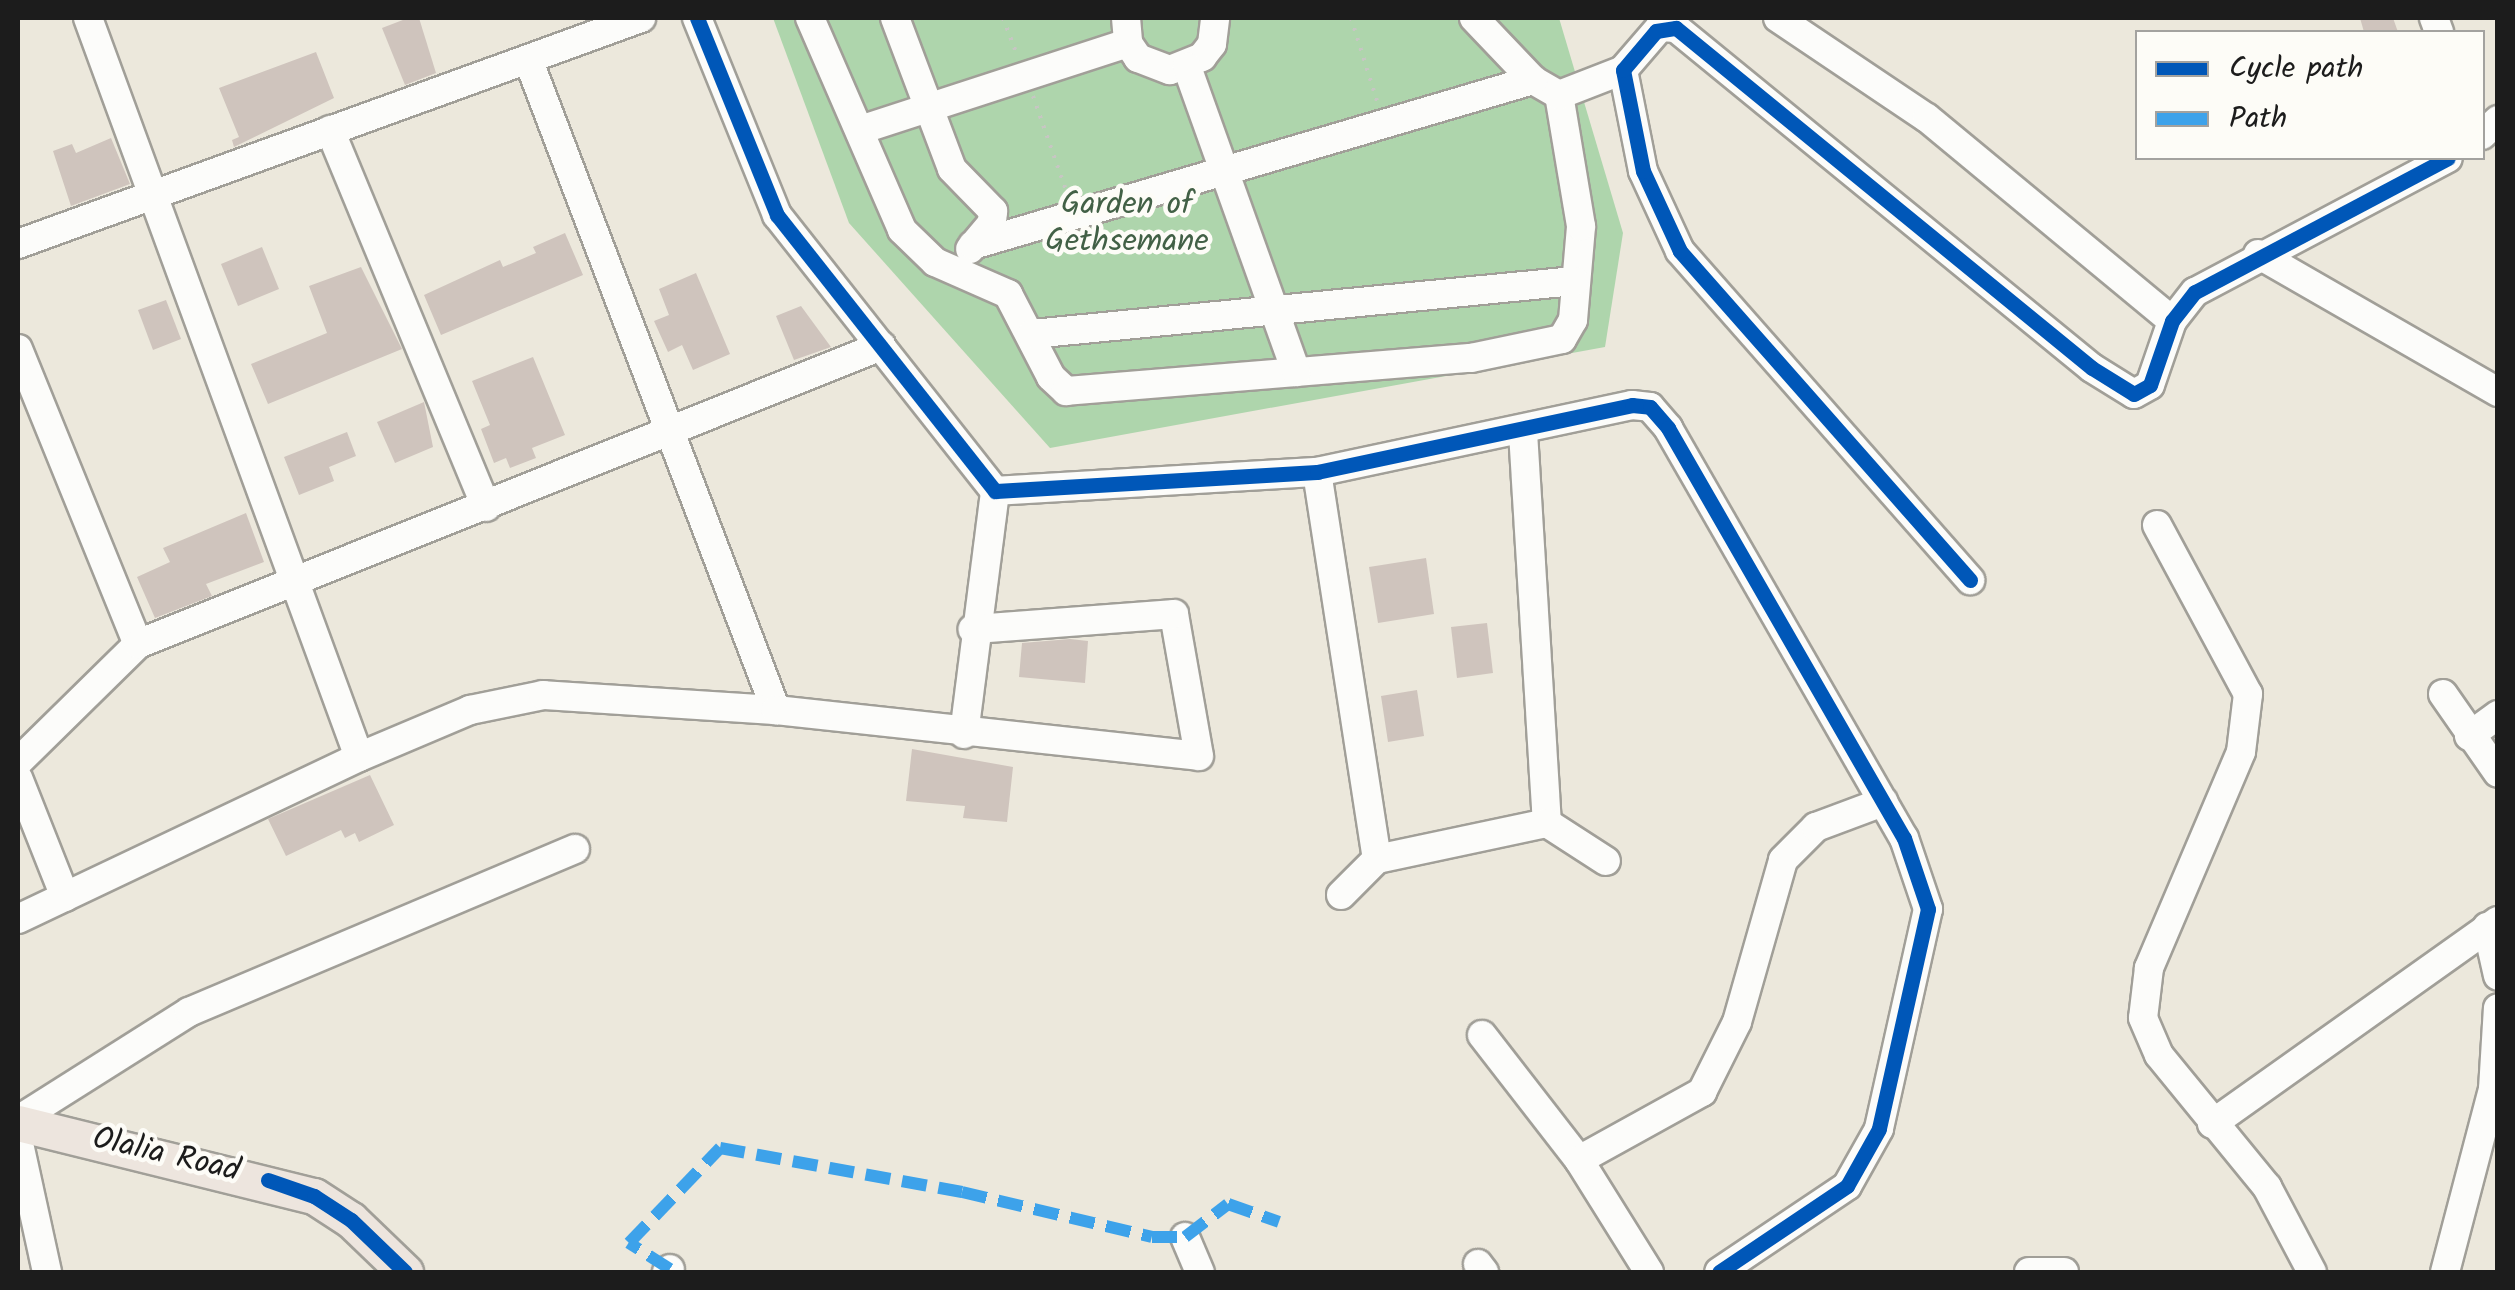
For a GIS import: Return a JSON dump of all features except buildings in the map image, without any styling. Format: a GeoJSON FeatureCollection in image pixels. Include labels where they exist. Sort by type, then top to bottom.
{"type":"FeatureCollection","features":[{"type":"Feature","properties":{"kind":"main road","name":"Olalia Road"},"geometry":{"type":"LineString","coordinates":[[18,1122],[314,1196],[351,1220],[405,1272]]}},
{"type":"Feature","properties":{"kind":"street"},"geometry":{"type":"LineString","coordinates":[[88,18],[358,756]]}},
{"type":"Feature","properties":{"kind":"street"},"geometry":{"type":"LineString","coordinates":[[18,244],[640,18]]}},
{"type":"Feature","properties":{"kind":"street"},"geometry":{"type":"LineString","coordinates":[[697,18],[777,215],[995,491],[973,629],[964,734]]}},
{"type":"Feature","properties":{"kind":"street"},"geometry":{"type":"LineString","coordinates":[[810,18],[902,230],[915,248],[1008,294],[1032,334],[1050,378],[1066,390],[1471,358],[1556,342],[1572,328],[1580,226],[1559,95]]}},
{"type":"Feature","properties":{"kind":"street"},"geometry":{"type":"LineString","coordinates":[[895,18],[952,169],[993,211],[992,223],[953,269]]}},
{"type":"Feature","properties":{"kind":"street"},"geometry":{"type":"LineString","coordinates":[[860,130],[1026,77],[1127,30],[1153,67],[1187,66],[1212,44],[1215,18]]}},
{"type":"Feature","properties":{"kind":"street"},"geometry":{"type":"LineString","coordinates":[[1474,18],[1532,80],[1559,95]]}},
{"type":"Feature","properties":{"kind":"street"},"geometry":{"type":"LineString","coordinates":[[1778,18],[1927,118],[2172,322]]}},
{"type":"Feature","properties":{"kind":"street"},"geometry":{"type":"LineString","coordinates":[[1559,95],[1622,70],[1656,31],[1674,22],[2128,392],[2141,393],[2150,384],[2172,322],[2195,292],[2258,254],[2444,160]]}},
{"type":"Feature","properties":{"kind":"street"},"geometry":{"type":"LineString","coordinates":[[528,58],[776,710]]}},
{"type":"Feature","properties":{"kind":"street"},"geometry":{"type":"LineString","coordinates":[[1187,66],[1296,372]]}},
{"type":"Feature","properties":{"kind":"street"},"geometry":{"type":"LineString","coordinates":[[1622,70],[1644,171],[1680,251],[1970,580]]}},
{"type":"Feature","properties":{"kind":"street"},"geometry":{"type":"LineString","coordinates":[[974,245],[1532,80]]}},
{"type":"Feature","properties":{"kind":"street"},"geometry":{"type":"LineString","coordinates":[[330,130],[486,507]]}},
{"type":"Feature","properties":{"kind":"street"},"geometry":{"type":"LineString","coordinates":[[2258,254],[2498,392]]}},
{"type":"Feature","properties":{"kind":"street"},"geometry":{"type":"LineString","coordinates":[[1032,334],[1574,281]]}},
{"type":"Feature","properties":{"kind":"street"},"geometry":{"type":"LineString","coordinates":[[18,762],[138,644],[881,346]]}},
{"type":"Feature","properties":{"kind":"street"},"geometry":{"type":"LineString","coordinates":[[20,364],[138,644]]}},
{"type":"Feature","properties":{"kind":"street"},"geometry":{"type":"LineString","coordinates":[[995,491],[1317,472],[1523,432],[1613,408],[1650,406],[1904,838],[1928,909],[1880,1130],[1847,1186],[1719,1272]]}},
{"type":"Feature","properties":{"kind":"street"},"geometry":{"type":"LineString","coordinates":[[1523,432],[1547,823]]}},
{"type":"Feature","properties":{"kind":"street"},"geometry":{"type":"LineString","coordinates":[[1317,472],[1377,859]]}},
{"type":"Feature","properties":{"kind":"street"},"geometry":{"type":"LineString","coordinates":[[2157,525],[2248,694],[2241,752],[2148,968],[2143,1018],[2159,1056],[2267,1187],[2312,1272]]}},
{"type":"Feature","properties":{"kind":"street"},"geometry":{"type":"LineString","coordinates":[[18,919],[358,756],[470,710],[544,695],[776,710],[964,734],[1198,756],[1174,614],[973,629]]}},
{"type":"Feature","properties":{"kind":"street"},"geometry":{"type":"LineString","coordinates":[[2442,694],[2498,772]]}},
{"type":"Feature","properties":{"kind":"street"},"geometry":{"type":"LineString","coordinates":[[2469,736],[2498,715]]}},
{"type":"Feature","properties":{"kind":"street"},"geometry":{"type":"LineString","coordinates":[[18,778],[65,897]]}},
{"type":"Feature","properties":{"kind":"street"},"geometry":{"type":"LineString","coordinates":[[1579,1160],[1702,1092],[1737,1022],[1783,860],[1816,827],[1883,802]]}},
{"type":"Feature","properties":{"kind":"street"},"geometry":{"type":"LineString","coordinates":[[1341,895],[1377,859],[1547,823],[1606,861]]}},
{"type":"Feature","properties":{"kind":"street"},"geometry":{"type":"LineString","coordinates":[[18,1122],[188,1012],[575,849]]}},
{"type":"Feature","properties":{"kind":"street"},"geometry":{"type":"LineString","coordinates":[[2212,1124],[2492,924],[2498,976]]}},
{"type":"Feature","properties":{"kind":"street"},"geometry":{"type":"LineString","coordinates":[[2445,1272],[2493,1090],[2498,1008]]}},
{"type":"Feature","properties":{"kind":"street"},"geometry":{"type":"LineString","coordinates":[[1482,1035],[1579,1160],[1650,1272]]}},
{"type":"Feature","properties":{"kind":"street"},"geometry":{"type":"LineString","coordinates":[[18,1139],[47,1272]]}},
{"type":"Feature","properties":{"kind":"street"},"geometry":{"type":"LineString","coordinates":[[1185,1237],[1200,1272]]}},
{"type":"Feature","properties":{"kind":"street"},"geometry":{"type":"LineString","coordinates":[[2029,1272],[2064,1272]]}},
{"type":"Feature","properties":{"kind":"path"},"geometry":{"type":"LineString","coordinates":[[1004,18],[1074,214]]}},
{"type":"Feature","properties":{"kind":"path"},"geometry":{"type":"LineString","coordinates":[[1352,18],[1384,122]]}},
{"type":"Feature","properties":{"kind":"green space","name":"Garden of Gethsemane"},"geometry":{"type":"Polygon","coordinates":[[[773,18],[1559,18],[1623,233],[1605,347],[1050,448],[849,223],[773,18]]]}},
{"type":"Feature","properties":{"kind":"marked path"},"geometry":{"type":"LineString","coordinates":[[670,1269],[629,1243],[720,1148],[962,1192],[1152,1237],[1185,1237],[1228,1204],[1279,1222]]}},
{"type":"Feature","properties":{"kind":"cycle path"},"geometry":{"type":"LineString","coordinates":[[697,18],[777,215],[995,491],[1317,472],[1632,405],[1650,407],[1668,428],[1904,838],[1928,909],[1879,1129],[1847,1186],[1719,1272]]}},
{"type":"Feature","properties":{"kind":"cycle path"},"geometry":{"type":"LineString","coordinates":[[1970,580],[1680,251],[1643,171],[1623,70],[1656,31],[1676,28],[2092,368],[2134,394],[2150,385],[2172,321],[2195,292],[2444,160]]}},
{"type":"Feature","properties":{"kind":"cycle path"},"geometry":{"type":"LineString","coordinates":[[268,1180],[314,1196],[351,1220],[405,1272]]}}]}
